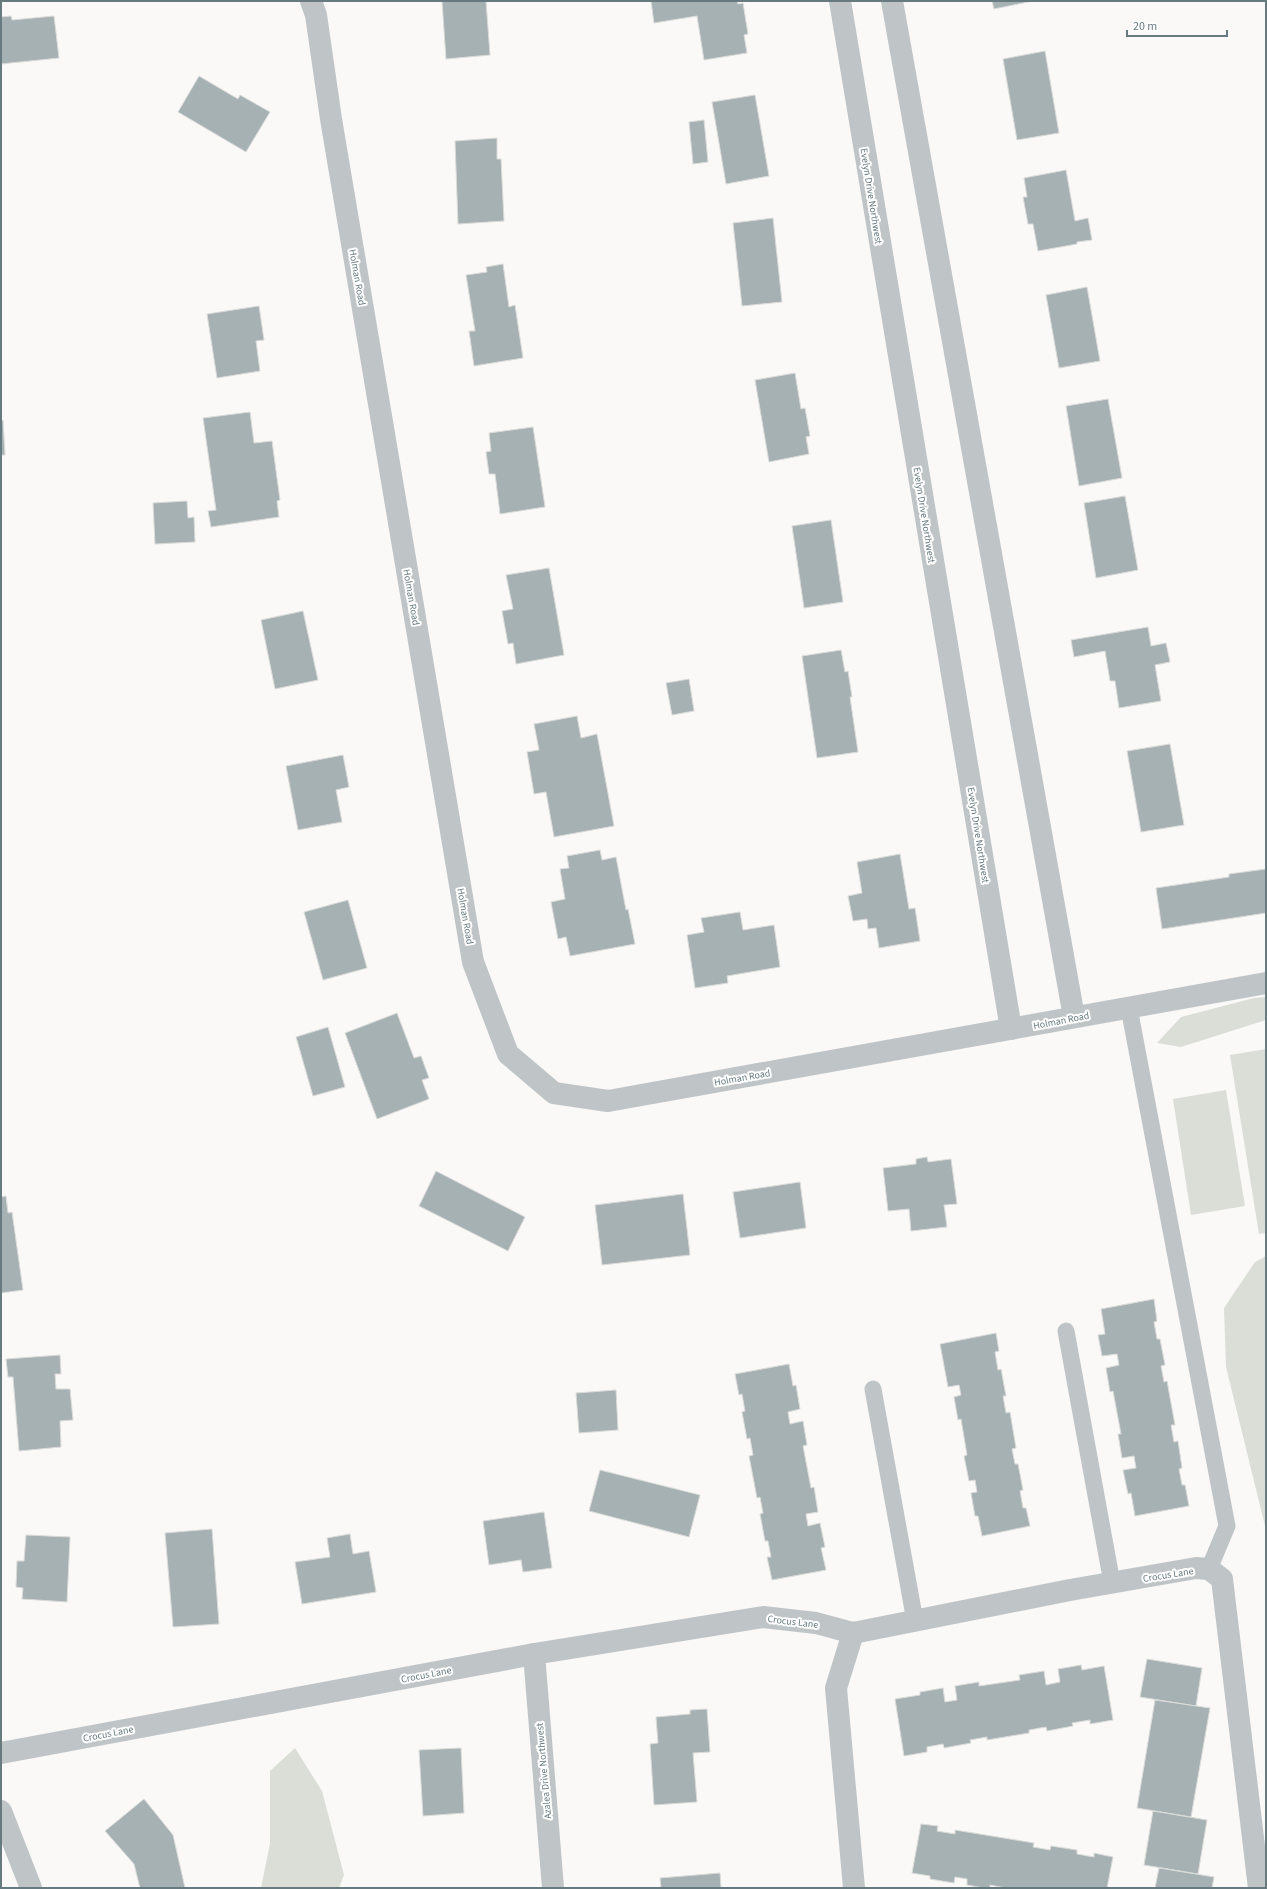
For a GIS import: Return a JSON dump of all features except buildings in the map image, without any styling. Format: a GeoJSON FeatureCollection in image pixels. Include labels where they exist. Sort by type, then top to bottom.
{"type":"FeatureCollection","features":[{"type":"Feature","properties":{"kind":"street","name":"Holman Road"},"geometry":{"type":"LineString","coordinates":[[311,1],[316,15],[334,135],[473,962],[508,1054],[554,1093],[608,1102],[1266,983]]}},
{"type":"Feature","properties":{"kind":"street","name":"Evelyn Drive Northwest"},"geometry":{"type":"LineString","coordinates":[[840,1],[1011,1029]]}},
{"type":"Feature","properties":{"kind":"street"},"geometry":{"type":"LineString","coordinates":[[892,1],[1074,1018]]}},
{"type":"Feature","properties":{"kind":"street","name":"Crocus Lane"},"geometry":{"type":"LineString","coordinates":[[1,1753],[534,1654],[763,1617],[816,1623],[853,1633],[1112,1583],[1196,1568],[1209,1569]]}},
{"type":"Feature","properties":{"kind":"street"},"geometry":{"type":"LineString","coordinates":[[1209,1569],[1222,1580],[1260,1888]]}},
{"type":"Feature","properties":{"kind":"street"},"geometry":{"type":"LineString","coordinates":[[853,1633],[836,1688],[854,1888]]}},
{"type":"Feature","properties":{"kind":"street","name":"Azalea Drive Northwest"},"geometry":{"type":"LineString","coordinates":[[534,1654],[553,1888]]}},
{"type":"Feature","properties":{"kind":"street"},"geometry":{"type":"LineString","coordinates":[[1,1811],[31,1888]]}},
{"type":"Feature","properties":{"kind":"lane"},"geometry":{"type":"LineString","coordinates":[[1129,1008],[1227,1526],[1209,1569]]}},
{"type":"Feature","properties":{"kind":"lane"},"geometry":{"type":"LineString","coordinates":[[1066,1332],[1112,1583]]}},
{"type":"Feature","properties":{"kind":"lane"},"geometry":{"type":"LineString","coordinates":[[873,1389],[915,1621]]}},
{"type":"Feature","properties":{"kind":"shaded area"},"geometry":{"type":"Polygon","coordinates":[[[1266,997],[1266,1020],[1181,1047],[1157,1043],[1181,1017],[1254,998],[1266,997]]]}},
{"type":"Feature","properties":{"kind":"shaded area"},"geometry":{"type":"Polygon","coordinates":[[[1266,1049],[1266,1233],[1259,1234],[1230,1055],[1266,1049]]]}},
{"type":"Feature","properties":{"kind":"shaded area"},"geometry":{"type":"Polygon","coordinates":[[[1226,1090],[1245,1206],[1191,1215],[1173,1099],[1226,1090]]]}},
{"type":"Feature","properties":{"kind":"shaded area"},"geometry":{"type":"Polygon","coordinates":[[[1266,1256],[1266,1530],[1226,1367],[1224,1308],[1255,1262],[1266,1256]]]}},
{"type":"Feature","properties":{"kind":"shaded area"},"geometry":{"type":"Polygon","coordinates":[[[295,1748],[322,1791],[344,1875],[339,1888],[261,1888],[270,1843],[270,1771],[295,1748]]]}}]}
